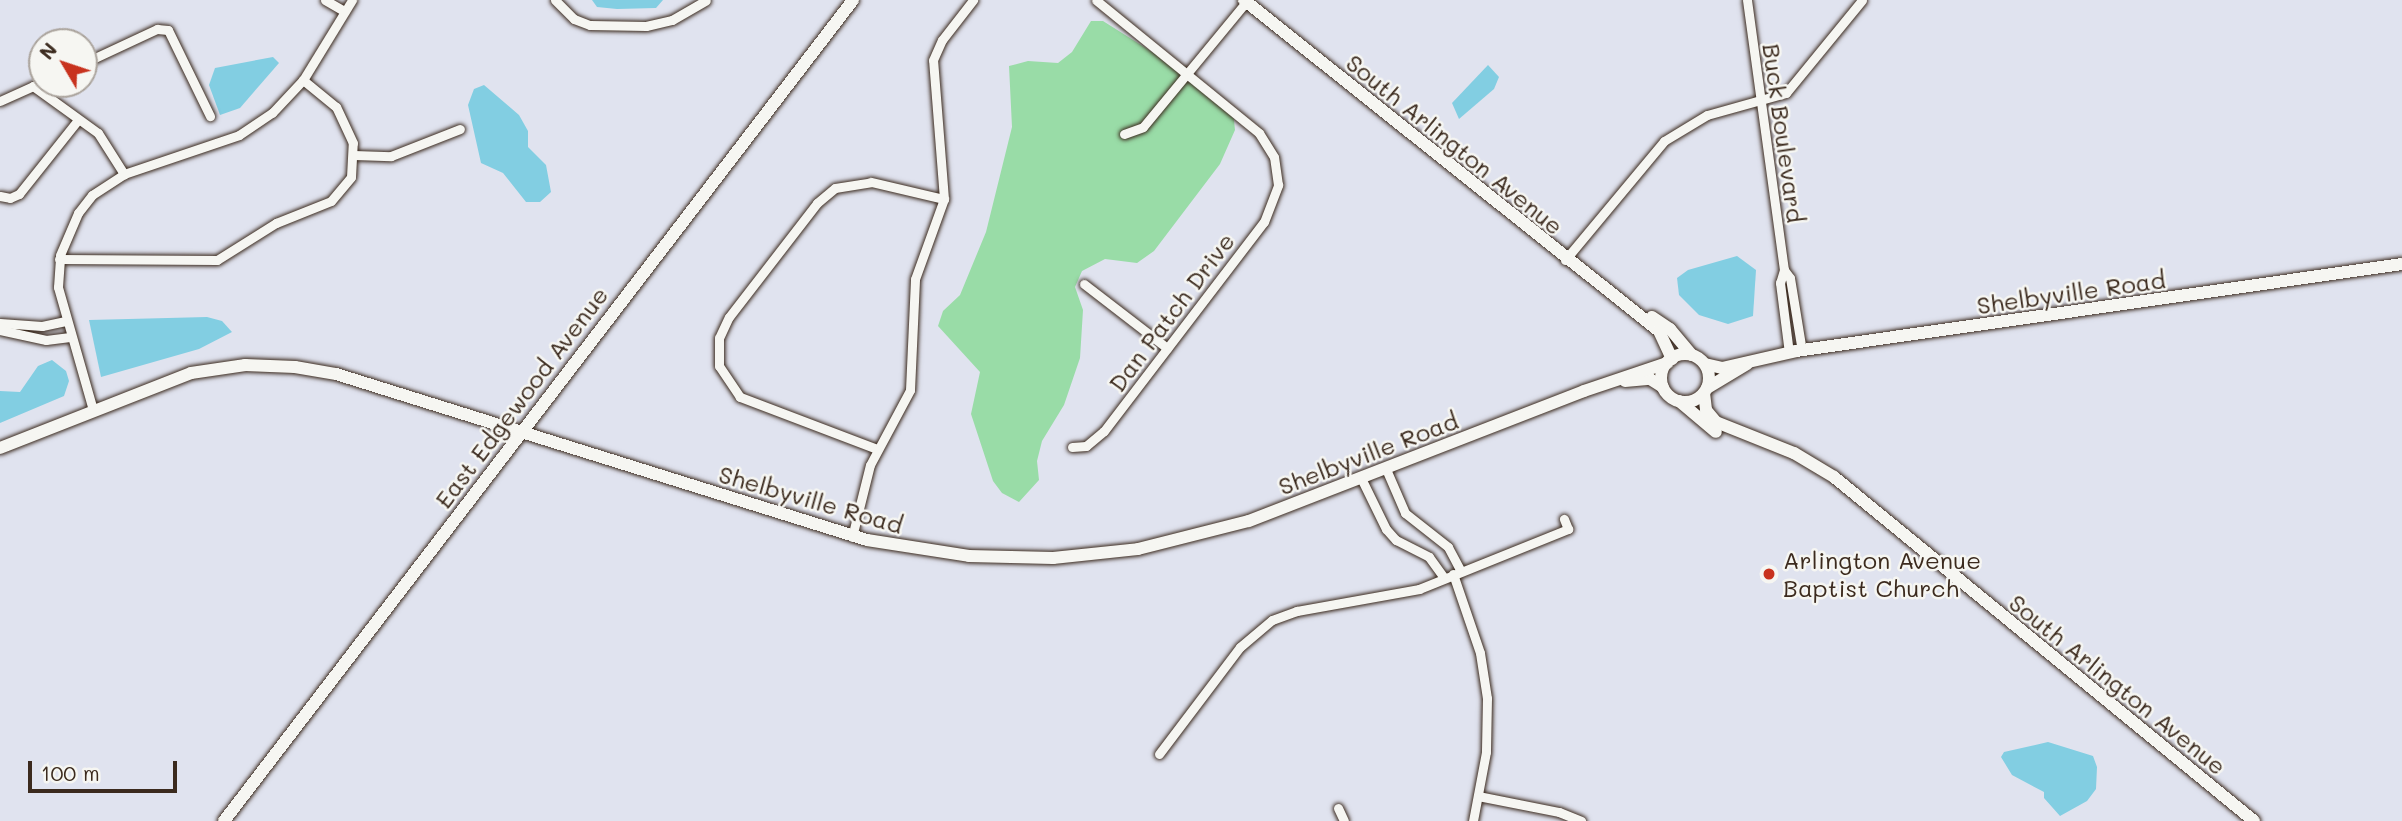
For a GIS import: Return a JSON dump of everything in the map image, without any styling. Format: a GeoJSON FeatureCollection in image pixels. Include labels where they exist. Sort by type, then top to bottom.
{"type":"FeatureCollection","features":[{"type":"Feature","properties":{"kind":"main road","name":"East Edgewood Avenue"},"geometry":{"type":"LineString","coordinates":[[224,821],[852,0]]}},
{"type":"Feature","properties":{"kind":"main road","name":"South Arlington Avenue"},"geometry":{"type":"LineString","coordinates":[[1245,1],[1566,260],[1642,316],[1664,336],[1669,361]]}},
{"type":"Feature","properties":{"kind":"main road","name":"Shelbyville Road"},"geometry":{"type":"LineString","coordinates":[[1748,363],[1796,352],[2402,264]]}},
{"type":"Feature","properties":{"kind":"main road","name":"South Arlington Avenue"},"geometry":{"type":"LineString","coordinates":[[1642,316],[1666,325],[1692,355]]}},
{"type":"Feature","properties":{"kind":"main road"},"geometry":{"type":"LineString","coordinates":[[1614,382],[1692,355],[1717,368],[1748,363]]}},
{"type":"Feature","properties":{"kind":"main road"},"geometry":{"type":"LineString","coordinates":[[1663,387],[1669,361]]}},
{"type":"Feature","properties":{"kind":"main road"},"geometry":{"type":"LineString","coordinates":[[1614,382],[1650,379],[1678,401],[1694,401],[1748,363]]}},
{"type":"Feature","properties":{"kind":"main road"},"geometry":{"type":"LineString","coordinates":[[1705,364],[1705,391]]}},
{"type":"Feature","properties":{"kind":"main road","name":"Shelbyville Road"},"geometry":{"type":"LineString","coordinates":[[0,448],[200,371],[277,365],[331,373],[852,537],[969,556],[1096,555],[1209,534],[1614,382]]}},
{"type":"Feature","properties":{"kind":"main road","name":"South Arlington Avenue"},"geometry":{"type":"LineString","coordinates":[[1705,391],[1712,420],[1750,438],[1794,453],[1834,477],[2254,821]]}},
{"type":"Feature","properties":{"kind":"main road","name":"South Arlington Avenue"},"geometry":{"type":"LineString","coordinates":[[1678,401],[1715,431],[1750,438]]}},
{"type":"Feature","properties":{"kind":"street"},"geometry":{"type":"LineString","coordinates":[[325,0],[344,11]]}},
{"type":"Feature","properties":{"kind":"street"},"geometry":{"type":"LineString","coordinates":[[93,410],[65,321],[58,288],[59,259],[78,213],[92,195],[124,174],[239,135],[272,113],[303,80],[352,0]]}},
{"type":"Feature","properties":{"kind":"street"},"geometry":{"type":"LineString","coordinates":[[555,0],[574,19],[590,25],[646,26],[673,20],[706,0]]}},
{"type":"Feature","properties":{"kind":"street"},"geometry":{"type":"LineString","coordinates":[[852,537],[877,449],[911,390],[915,279],[944,200],[946,173],[931,69],[942,40],[973,0]]}},
{"type":"Feature","properties":{"kind":"street"},"geometry":{"type":"LineString","coordinates":[[1096,0],[1188,74]]}},
{"type":"Feature","properties":{"kind":"street","name":"Buck Boulevard"},"geometry":{"type":"LineString","coordinates":[[1747,0],[1758,103],[1784,270],[1790,278],[1796,352]]}},
{"type":"Feature","properties":{"kind":"street"},"geometry":{"type":"LineString","coordinates":[[1566,260],[1664,141],[1707,115],[1758,103],[1797,84],[1862,0]]}},
{"type":"Feature","properties":{"kind":"street"},"geometry":{"type":"LineString","coordinates":[[1124,134],[1143,127],[1245,1]]}},
{"type":"Feature","properties":{"kind":"street"},"geometry":{"type":"LineString","coordinates":[[98,56],[157,29],[167,30],[210,116]]}},
{"type":"Feature","properties":{"kind":"street","name":"Dan Patch Drive"},"geometry":{"type":"LineString","coordinates":[[1072,447],[1086,446],[1098,438],[1264,222],[1273,204],[1278,180],[1274,157],[1262,137],[1188,74]]}},
{"type":"Feature","properties":{"kind":"street"},"geometry":{"type":"LineString","coordinates":[[59,259],[189,261],[230,256],[276,223],[315,210],[341,192],[351,177],[354,155],[343,116],[303,80]]}},
{"type":"Feature","properties":{"kind":"street"},"geometry":{"type":"LineString","coordinates":[[0,101],[28,88]]}},
{"type":"Feature","properties":{"kind":"street"},"geometry":{"type":"LineString","coordinates":[[52,98],[77,121],[97,133],[124,174]]}},
{"type":"Feature","properties":{"kind":"street"},"geometry":{"type":"LineString","coordinates":[[0,196],[10,198],[19,194],[77,121]]}},
{"type":"Feature","properties":{"kind":"street"},"geometry":{"type":"LineString","coordinates":[[354,155],[391,156],[460,129]]}},
{"type":"Feature","properties":{"kind":"street"},"geometry":{"type":"LineString","coordinates":[[877,449],[740,397],[719,366],[719,338],[737,307],[817,203],[835,188],[871,182],[944,200]]}},
{"type":"Feature","properties":{"kind":"street"},"geometry":{"type":"LineString","coordinates":[[1084,284],[1167,348]]}},
{"type":"Feature","properties":{"kind":"street"},"geometry":{"type":"LineString","coordinates":[[0,323],[42,326],[65,321]]}},
{"type":"Feature","properties":{"kind":"street"},"geometry":{"type":"LineString","coordinates":[[0,330],[46,340],[70,337]]}},
{"type":"Feature","properties":{"kind":"street"},"geometry":{"type":"LineString","coordinates":[[1386,469],[1405,513],[1448,547],[1477,639],[1486,684],[1488,730],[1473,821]]}},
{"type":"Feature","properties":{"kind":"street"},"geometry":{"type":"LineString","coordinates":[[1361,478],[1386,529],[1429,557],[1444,578]]}},
{"type":"Feature","properties":{"kind":"street"},"geometry":{"type":"LineString","coordinates":[[1159,754],[1240,647],[1272,620],[1297,611],[1419,589],[1568,529],[1564,519]]}},
{"type":"Feature","properties":{"kind":"street"},"geometry":{"type":"LineString","coordinates":[[1478,796],[1559,812],[1581,821]]}},
{"type":"Feature","properties":{"kind":"street"},"geometry":{"type":"LineString","coordinates":[[1338,808],[1344,821]]}},
{"type":"Feature","properties":{"kind":"green space"},"geometry":{"type":"Polygon","coordinates":[[[1091,21],[1103,21],[1187,74],[1233,111],[1235,130],[1220,164],[1154,251],[1137,263],[1105,259],[1082,271],[1075,287],[1083,310],[1080,358],[1064,405],[1042,441],[1037,461],[1039,480],[1019,502],[1002,493],[993,481],[971,414],[980,372],[938,326],[943,311],[960,295],[986,232],[1012,127],[1009,66],[1028,61],[1058,63],[1072,52],[1091,21]]]}},
{"type":"Feature","properties":{"kind":"water"},"geometry":{"type":"Polygon","coordinates":[[[592,0],[663,0],[656,8],[617,9],[597,7],[592,0]]]}},
{"type":"Feature","properties":{"kind":"water"},"geometry":{"type":"Polygon","coordinates":[[[273,57],[279,63],[240,108],[220,115],[209,85],[215,68],[273,57]]]}},
{"type":"Feature","properties":{"kind":"water"},"geometry":{"type":"Polygon","coordinates":[[[1488,65],[1499,77],[1494,89],[1459,119],[1452,103],[1488,65]]]}},
{"type":"Feature","properties":{"kind":"water"},"geometry":{"type":"Polygon","coordinates":[[[484,85],[519,115],[528,131],[528,147],[546,165],[551,192],[540,202],[526,202],[503,173],[481,163],[468,105],[474,89],[484,85]]]}},
{"type":"Feature","properties":{"kind":"water"},"geometry":{"type":"Polygon","coordinates":[[[1737,256],[1756,270],[1753,316],[1728,324],[1699,315],[1679,295],[1677,278],[1688,270],[1737,256]]]}},
{"type":"Feature","properties":{"kind":"water"},"geometry":{"type":"Polygon","coordinates":[[[207,317],[222,321],[232,332],[199,349],[101,377],[89,320],[207,317]]]}},
{"type":"Feature","properties":{"kind":"water"},"geometry":{"type":"Polygon","coordinates":[[[52,360],[66,371],[69,381],[64,396],[0,423],[0,391],[20,392],[38,366],[52,360]]]}},
{"type":"Feature","properties":{"kind":"water"},"geometry":{"type":"Polygon","coordinates":[[[2048,742],[2093,756],[2097,767],[2096,789],[2087,801],[2060,816],[2044,798],[2044,792],[2012,775],[2001,757],[2004,752],[2048,742]]]}},
{"type":"Feature","properties":{"kind":"place","name":"Arlington Avenue Baptist Church"},"geometry":{"type":"Point","coordinates":[1769,574]}}]}
